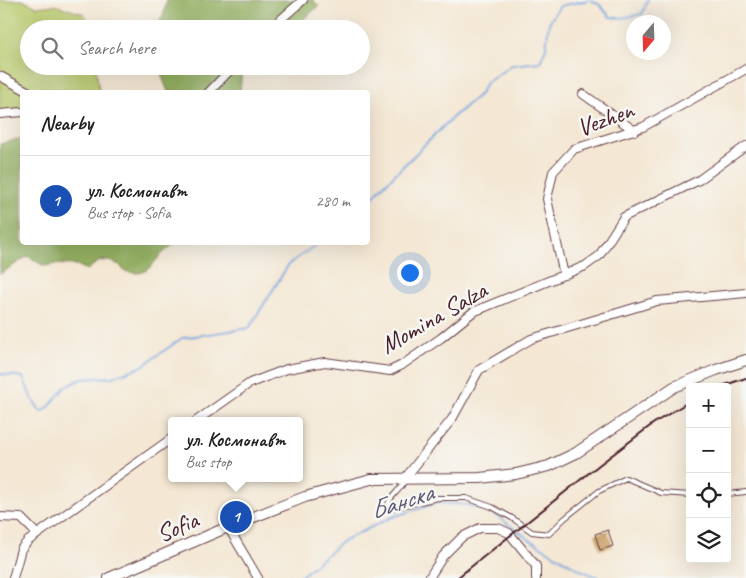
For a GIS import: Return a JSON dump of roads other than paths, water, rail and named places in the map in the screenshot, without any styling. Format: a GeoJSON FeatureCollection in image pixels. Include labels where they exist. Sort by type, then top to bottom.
{"type":"FeatureCollection","features":[{"type":"Feature","properties":{"kind":"street"},"geometry":{"type":"LineString","coordinates":[[279,20],[302,1]]}},
{"type":"Feature","properties":{"kind":"street","name":"Vezhen"},"geometry":{"type":"LineString","coordinates":[[564,275],[547,199],[553,172],[574,149],[635,131],[746,69]]}},
{"type":"Feature","properties":{"kind":"street"},"geometry":{"type":"LineString","coordinates":[[211,90],[225,75]]}},
{"type":"Feature","properties":{"kind":"street"},"geometry":{"type":"LineString","coordinates":[[0,76],[24,90]]}},
{"type":"Feature","properties":{"kind":"street"},"geometry":{"type":"LineString","coordinates":[[583,94],[635,131]]}},
{"type":"Feature","properties":{"kind":"street"},"geometry":{"type":"LineString","coordinates":[[0,114],[20,112]]}},
{"type":"Feature","properties":{"kind":"street","name":"Momina Salza"},"geometry":{"type":"LineString","coordinates":[[202,417],[250,383],[287,369],[325,362],[390,371],[402,365],[440,338],[473,312],[585,266],[600,256],[624,218],[699,180],[746,146]]}},
{"type":"Feature","properties":{"kind":"street"},"geometry":{"type":"LineString","coordinates":[[406,477],[452,419],[479,370],[531,340],[657,301],[746,292]]}},
{"type":"Feature","properties":{"kind":"street","name":"Sofia"},"geometry":{"type":"LineString","coordinates":[[109,578],[228,527],[305,497],[371,478],[480,478],[516,474],[549,466],[576,453],[674,387],[746,360]]}},
{"type":"Feature","properties":{"kind":"street"},"geometry":{"type":"LineString","coordinates":[[13,578],[21,549],[37,534],[168,441]]}},
{"type":"Feature","properties":{"kind":"street"},"geometry":{"type":"LineString","coordinates":[[0,517],[21,518],[37,534]]}},
{"type":"Feature","properties":{"kind":"street"},"geometry":{"type":"LineString","coordinates":[[228,527],[258,578]]}},
{"type":"Feature","properties":{"kind":"street"},"geometry":{"type":"LineString","coordinates":[[429,578],[442,556],[462,537],[480,528],[498,528],[509,533],[536,566],[536,578]]}},
{"type":"Feature","properties":{"kind":"lane"},"geometry":{"type":"LineString","coordinates":[[406,477],[403,487],[389,500],[388,504],[392,508],[438,498],[466,498],[492,507],[532,532],[549,534],[598,491],[626,478],[661,493],[686,495]]}},
{"type":"Feature","properties":{"kind":"lane"},"geometry":{"type":"LineString","coordinates":[[731,494],[746,492]]}},
{"type":"Feature","properties":{"kind":"waterway"},"geometry":{"type":"LineString","coordinates":[[370,201],[453,117],[480,94],[486,83],[512,65],[540,62],[546,48],[549,23],[560,6],[588,0]]}},
{"type":"Feature","properties":{"kind":"waterway"},"geometry":{"type":"LineString","coordinates":[[591,0],[600,5],[610,17],[622,18],[642,14],[648,0]]}},
{"type":"Feature","properties":{"kind":"waterway"},"geometry":{"type":"LineString","coordinates":[[0,374],[23,377],[31,397],[41,412],[49,407],[65,387],[82,379],[112,377],[141,367],[182,338],[249,328],[289,264],[316,245]]}},
{"type":"Feature","properties":{"kind":"waterway","name":"Банска"},"geometry":{"type":"LineString","coordinates":[[299,578],[343,541],[392,517],[437,503],[468,505],[493,513],[530,540],[580,570],[600,578]]}},
{"type":"Feature","properties":{"kind":"railway"},"geometry":{"type":"LineString","coordinates":[[731,383],[746,378]]}},
{"type":"Feature","properties":{"kind":"railway"},"geometry":{"type":"LineString","coordinates":[[457,578],[654,423],[686,403]]}},
{"type":"Feature","properties":{"kind":"place","name":"ул. Космонавт"},"geometry":{"type":"Point","coordinates":[236,517]}}]}
